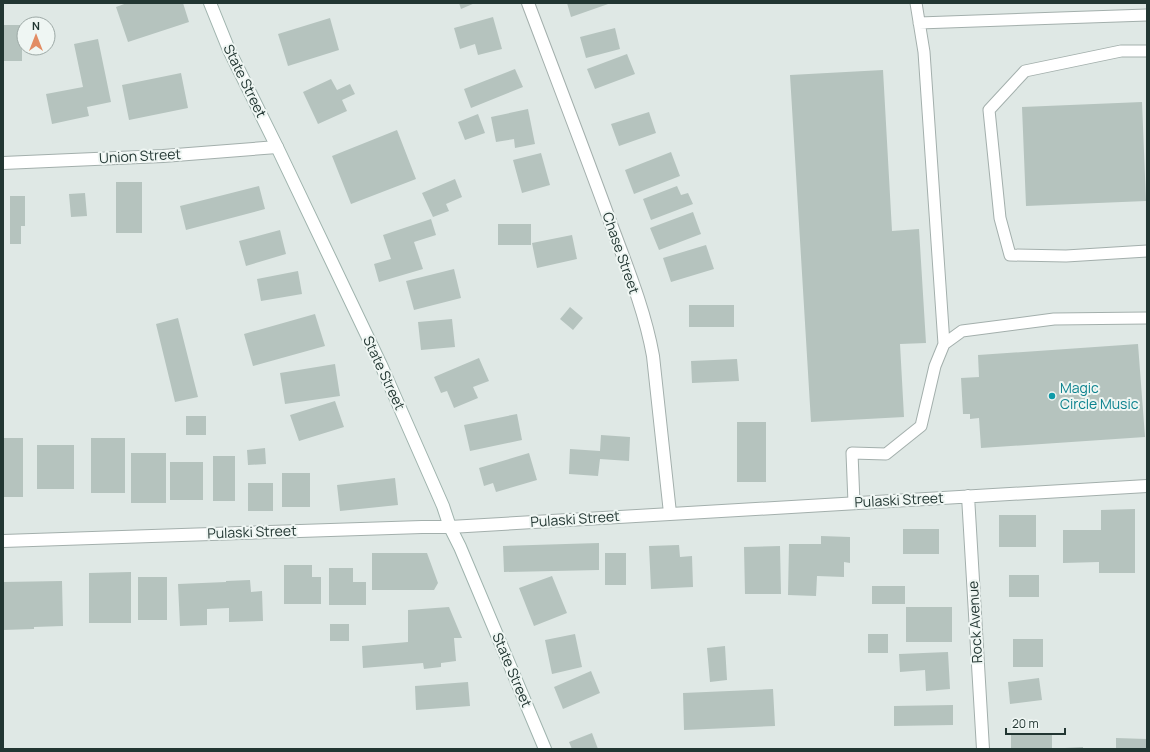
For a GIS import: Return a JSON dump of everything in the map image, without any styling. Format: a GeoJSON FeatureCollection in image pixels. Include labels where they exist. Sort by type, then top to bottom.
{"type":"FeatureCollection","features":[{"type":"Feature","properties":{"kind":"street","name":"State Street"},"geometry":{"type":"LineString","coordinates":[[210,3],[229,50],[381,365],[443,506],[450,527],[466,560],[545,749]]}},
{"type":"Feature","properties":{"kind":"street","name":"Chase Street"},"geometry":{"type":"LineString","coordinates":[[528,3],[627,267],[650,339],[670,513]]}},
{"type":"Feature","properties":{"kind":"street","name":"Union Street"},"geometry":{"type":"LineString","coordinates":[[3,163],[163,156],[277,147]]}},
{"type":"Feature","properties":{"kind":"street","name":"Pulaski Street"},"geometry":{"type":"LineString","coordinates":[[3,541],[450,527],[854,502],[1147,486]]}},
{"type":"Feature","properties":{"kind":"street","name":"Rock Avenue"},"geometry":{"type":"LineString","coordinates":[[968,496],[983,749]]}},
{"type":"Feature","properties":{"kind":"lane"},"geometry":{"type":"LineString","coordinates":[[854,502],[852,453],[886,454],[921,426],[935,366],[944,344],[924,52],[916,3]]}},
{"type":"Feature","properties":{"kind":"lane"},"geometry":{"type":"LineString","coordinates":[[919,23],[1147,15]]}},
{"type":"Feature","properties":{"kind":"lane"},"geometry":{"type":"LineString","coordinates":[[1147,50],[1122,51],[1025,71],[989,110],[1000,218],[1010,255],[1066,256],[1147,251]]}},
{"type":"Feature","properties":{"kind":"lane"},"geometry":{"type":"LineString","coordinates":[[944,344],[962,331],[1054,320],[1147,318]]}},
{"type":"Feature","properties":{"kind":"building"},"geometry":{"type":"Polygon","coordinates":[[[127,3],[183,3],[189,22],[128,42],[116,7],[127,3]]]}},
{"type":"Feature","properties":{"kind":"building"},"geometry":{"type":"Polygon","coordinates":[[[459,3],[475,3],[461,9],[459,3]]]}},
{"type":"Feature","properties":{"kind":"building"},"geometry":{"type":"Polygon","coordinates":[[[567,3],[611,3],[571,17],[567,3]]]}},
{"type":"Feature","properties":{"kind":"building"},"geometry":{"type":"Polygon","coordinates":[[[493,17],[502,49],[478,55],[475,44],[460,49],[454,28],[493,17]]]}},
{"type":"Feature","properties":{"kind":"building"},"geometry":{"type":"Polygon","coordinates":[[[330,18],[339,50],[288,66],[278,34],[330,18]]]}},
{"type":"Feature","properties":{"kind":"building"},"geometry":{"type":"Polygon","coordinates":[[[3,25],[16,25],[16,56],[22,56],[22,61],[3,61],[3,25]]]}},
{"type":"Feature","properties":{"kind":"building"},"geometry":{"type":"Polygon","coordinates":[[[615,28],[620,49],[586,58],[580,37],[615,28]]]}},
{"type":"Feature","properties":{"kind":"building"},"geometry":{"type":"Polygon","coordinates":[[[98,39],[111,102],[87,107],[89,116],[52,124],[46,94],[83,87],[74,44],[98,39]]]}},
{"type":"Feature","properties":{"kind":"building"},"geometry":{"type":"Polygon","coordinates":[[[627,54],[635,74],[595,89],[587,69],[627,54]]]}},
{"type":"Feature","properties":{"kind":"building"},"geometry":{"type":"Polygon","coordinates":[[[515,69],[523,87],[471,108],[464,89],[515,69]]]}},
{"type":"Feature","properties":{"kind":"building"},"geometry":{"type":"Polygon","coordinates":[[[883,70],[892,231],[919,229],[926,343],[900,344],[904,417],[811,422],[790,75],[883,70]]]}},
{"type":"Feature","properties":{"kind":"building"},"geometry":{"type":"Polygon","coordinates":[[[181,73],[188,108],[129,120],[122,85],[181,73]]]}},
{"type":"Feature","properties":{"kind":"building"},"geometry":{"type":"Polygon","coordinates":[[[331,79],[337,90],[350,84],[355,94],[342,100],[347,111],[318,124],[303,92],[331,79]]]}},
{"type":"Feature","properties":{"kind":"building"},"geometry":{"type":"Polygon","coordinates":[[[1142,102],[1146,201],[1026,206],[1022,107],[1142,102]]]}},
{"type":"Feature","properties":{"kind":"building"},"geometry":{"type":"Polygon","coordinates":[[[528,109],[535,144],[515,148],[514,139],[496,142],[491,117],[528,109]]]}},
{"type":"Feature","properties":{"kind":"building"},"geometry":{"type":"Polygon","coordinates":[[[649,112],[656,133],[619,146],[611,124],[649,112]]]}},
{"type":"Feature","properties":{"kind":"building"},"geometry":{"type":"Polygon","coordinates":[[[478,114],[485,133],[465,140],[458,122],[478,114]]]}},
{"type":"Feature","properties":{"kind":"building"},"geometry":{"type":"Polygon","coordinates":[[[397,130],[416,179],[351,204],[332,156],[397,130]]]}},
{"type":"Feature","properties":{"kind":"building"},"geometry":{"type":"Polygon","coordinates":[[[671,152],[680,176],[634,194],[625,170],[671,152]]]}},
{"type":"Feature","properties":{"kind":"building"},"geometry":{"type":"Polygon","coordinates":[[[541,153],[550,185],[522,193],[513,160],[541,153]]]}},
{"type":"Feature","properties":{"kind":"building"},"geometry":{"type":"Polygon","coordinates":[[[455,179],[462,197],[446,204],[449,211],[433,217],[422,193],[455,179]]]}},
{"type":"Feature","properties":{"kind":"building"},"geometry":{"type":"Polygon","coordinates":[[[116,182],[142,182],[142,233],[116,233],[116,182]]]}},
{"type":"Feature","properties":{"kind":"building"},"geometry":{"type":"Polygon","coordinates":[[[259,186],[265,209],[186,230],[180,206],[259,186]]]}},
{"type":"Feature","properties":{"kind":"building"},"geometry":{"type":"Polygon","coordinates":[[[677,186],[681,195],[688,193],[693,204],[651,220],[643,199],[677,186]]]}},
{"type":"Feature","properties":{"kind":"building"},"geometry":{"type":"Polygon","coordinates":[[[85,193],[87,216],[71,217],[69,194],[85,193]]]}},
{"type":"Feature","properties":{"kind":"building"},"geometry":{"type":"Polygon","coordinates":[[[10,196],[25,196],[25,226],[21,226],[21,244],[10,244],[10,196]]]}},
{"type":"Feature","properties":{"kind":"building"},"geometry":{"type":"Polygon","coordinates":[[[693,212],[701,234],[659,250],[650,228],[693,212]]]}},
{"type":"Feature","properties":{"kind":"building"},"geometry":{"type":"Polygon","coordinates":[[[431,219],[436,235],[414,242],[423,269],[379,282],[374,264],[391,259],[383,235],[431,219]]]}},
{"type":"Feature","properties":{"kind":"building"},"geometry":{"type":"Polygon","coordinates":[[[498,224],[531,224],[531,245],[498,245],[498,224]]]}},
{"type":"Feature","properties":{"kind":"building"},"geometry":{"type":"Polygon","coordinates":[[[280,230],[286,254],[246,266],[239,241],[280,230]]]}},
{"type":"Feature","properties":{"kind":"building"},"geometry":{"type":"Polygon","coordinates":[[[572,235],[577,259],[537,268],[532,243],[572,235]]]}},
{"type":"Feature","properties":{"kind":"building"},"geometry":{"type":"Polygon","coordinates":[[[706,245],[714,269],[671,282],[663,258],[706,245]]]}},
{"type":"Feature","properties":{"kind":"building"},"geometry":{"type":"Polygon","coordinates":[[[454,269],[461,298],[414,310],[406,281],[454,269]]]}},
{"type":"Feature","properties":{"kind":"building"},"geometry":{"type":"Polygon","coordinates":[[[298,271],[302,294],[261,301],[257,279],[298,271]]]}},
{"type":"Feature","properties":{"kind":"building"},"geometry":{"type":"Polygon","coordinates":[[[689,305],[734,305],[734,327],[689,327],[689,305]]]}},
{"type":"Feature","properties":{"kind":"building"},"geometry":{"type":"Polygon","coordinates":[[[570,307],[583,318],[573,330],[560,319],[570,307]]]}},
{"type":"Feature","properties":{"kind":"building"},"geometry":{"type":"Polygon","coordinates":[[[315,314],[325,346],[253,366],[244,334],[315,314]]]}},
{"type":"Feature","properties":{"kind":"building"},"geometry":{"type":"Polygon","coordinates":[[[178,318],[198,397],[175,402],[156,324],[178,318]]]}},
{"type":"Feature","properties":{"kind":"building"},"geometry":{"type":"Polygon","coordinates":[[[452,319],[455,347],[421,350],[418,322],[452,319]]]}},
{"type":"Feature","properties":{"kind":"building","name":"Magic Circle Music"},"geometry":{"type":"Polygon","coordinates":[[[1138,344],[1145,437],[981,448],[979,418],[970,419],[970,414],[963,414],[961,378],[979,377],[978,355],[1138,344]]]}},
{"type":"Feature","properties":{"kind":"building"},"geometry":{"type":"Polygon","coordinates":[[[479,358],[489,381],[473,387],[478,398],[454,408],[447,391],[441,393],[434,377],[479,358]]]}},
{"type":"Feature","properties":{"kind":"building"},"geometry":{"type":"Polygon","coordinates":[[[737,359],[739,381],[692,383],[691,361],[737,359]]]}},
{"type":"Feature","properties":{"kind":"building"},"geometry":{"type":"Polygon","coordinates":[[[335,364],[340,396],[285,404],[280,373],[335,364]]]}},
{"type":"Feature","properties":{"kind":"building"},"geometry":{"type":"Polygon","coordinates":[[[335,401],[344,427],[299,441],[290,415],[335,401]]]}},
{"type":"Feature","properties":{"kind":"building"},"geometry":{"type":"Polygon","coordinates":[[[517,414],[522,440],[470,451],[464,425],[517,414]]]}},
{"type":"Feature","properties":{"kind":"building"},"geometry":{"type":"Polygon","coordinates":[[[186,416],[206,416],[206,435],[186,435],[186,416]]]}},
{"type":"Feature","properties":{"kind":"building"},"geometry":{"type":"Polygon","coordinates":[[[737,422],[766,422],[766,482],[737,482],[737,422]]]}},
{"type":"Feature","properties":{"kind":"building"},"geometry":{"type":"Polygon","coordinates":[[[601,435],[630,437],[629,461],[600,459],[598,476],[569,474],[570,449],[600,451],[601,435]]]}},
{"type":"Feature","properties":{"kind":"building"},"geometry":{"type":"Polygon","coordinates":[[[3,438],[23,438],[23,497],[3,497],[3,438]]]}},
{"type":"Feature","properties":{"kind":"building"},"geometry":{"type":"Polygon","coordinates":[[[91,438],[125,438],[125,493],[91,493],[91,438]]]}},
{"type":"Feature","properties":{"kind":"building"},"geometry":{"type":"Polygon","coordinates":[[[37,445],[74,445],[74,489],[37,489],[37,445]]]}},
{"type":"Feature","properties":{"kind":"building"},"geometry":{"type":"Polygon","coordinates":[[[265,448],[266,464],[248,465],[247,450],[265,448]]]}},
{"type":"Feature","properties":{"kind":"building"},"geometry":{"type":"Polygon","coordinates":[[[131,453],[166,453],[166,503],[131,503],[131,453]]]}},
{"type":"Feature","properties":{"kind":"building"},"geometry":{"type":"Polygon","coordinates":[[[529,453],[537,480],[496,492],[493,483],[484,486],[479,468],[529,453]]]}},
{"type":"Feature","properties":{"kind":"building"},"geometry":{"type":"Polygon","coordinates":[[[213,456],[235,456],[235,501],[213,501],[213,456]]]}},
{"type":"Feature","properties":{"kind":"building"},"geometry":{"type":"Polygon","coordinates":[[[170,462],[203,462],[203,500],[170,500],[170,462]]]}},
{"type":"Feature","properties":{"kind":"building"},"geometry":{"type":"Polygon","coordinates":[[[282,473],[310,473],[310,507],[282,507],[282,473]]]}},
{"type":"Feature","properties":{"kind":"building"},"geometry":{"type":"Polygon","coordinates":[[[395,478],[398,505],[340,511],[337,485],[395,478]]]}},
{"type":"Feature","properties":{"kind":"building"},"geometry":{"type":"Polygon","coordinates":[[[248,483],[273,483],[273,511],[248,511],[248,483]]]}},
{"type":"Feature","properties":{"kind":"building"},"geometry":{"type":"Polygon","coordinates":[[[1135,509],[1135,573],[1099,573],[1099,562],[1063,563],[1063,530],[1101,530],[1101,510],[1135,509]]]}},
{"type":"Feature","properties":{"kind":"building"},"geometry":{"type":"Polygon","coordinates":[[[999,515],[1036,515],[1036,547],[999,547],[999,515]]]}},
{"type":"Feature","properties":{"kind":"building"},"geometry":{"type":"Polygon","coordinates":[[[903,529],[939,529],[939,554],[903,554],[903,529]]]}},
{"type":"Feature","properties":{"kind":"building"},"geometry":{"type":"Polygon","coordinates":[[[821,536],[850,537],[850,563],[844,562],[844,577],[817,576],[816,596],[788,595],[789,544],[821,544],[821,536]]]}},
{"type":"Feature","properties":{"kind":"building"},"geometry":{"type":"Polygon","coordinates":[[[599,543],[599,570],[504,572],[503,546],[599,543]]]}},
{"type":"Feature","properties":{"kind":"building"},"geometry":{"type":"Polygon","coordinates":[[[679,545],[680,557],[692,556],[693,587],[651,589],[649,546],[679,545]]]}},
{"type":"Feature","properties":{"kind":"building"},"geometry":{"type":"Polygon","coordinates":[[[780,546],[781,594],[745,594],[744,547],[780,546]]]}},
{"type":"Feature","properties":{"kind":"building"},"geometry":{"type":"Polygon","coordinates":[[[372,553],[427,553],[438,583],[434,590],[372,590],[372,553]]]}},
{"type":"Feature","properties":{"kind":"building"},"geometry":{"type":"Polygon","coordinates":[[[605,553],[626,553],[626,585],[605,585],[605,553]]]}},
{"type":"Feature","properties":{"kind":"building"},"geometry":{"type":"Polygon","coordinates":[[[284,565],[312,565],[312,577],[321,577],[321,604],[284,604],[284,565]]]}},
{"type":"Feature","properties":{"kind":"building"},"geometry":{"type":"Polygon","coordinates":[[[329,568],[353,568],[353,582],[366,582],[366,605],[329,605],[329,568]]]}},
{"type":"Feature","properties":{"kind":"building"},"geometry":{"type":"Polygon","coordinates":[[[131,572],[131,623],[89,623],[89,573],[131,572]]]}},
{"type":"Feature","properties":{"kind":"building"},"geometry":{"type":"Polygon","coordinates":[[[1009,575],[1039,575],[1039,597],[1009,597],[1009,575]]]}},
{"type":"Feature","properties":{"kind":"building"},"geometry":{"type":"Polygon","coordinates":[[[552,576],[567,613],[534,626],[519,588],[552,576]]]}},
{"type":"Feature","properties":{"kind":"building"},"geometry":{"type":"Polygon","coordinates":[[[138,577],[167,577],[167,620],[138,620],[138,577]]]}},
{"type":"Feature","properties":{"kind":"building"},"geometry":{"type":"Polygon","coordinates":[[[250,580],[251,592],[262,591],[263,621],[229,622],[229,608],[207,609],[207,625],[180,626],[178,584],[250,580]]]}},
{"type":"Feature","properties":{"kind":"building"},"geometry":{"type":"Polygon","coordinates":[[[62,581],[63,626],[3,630],[3,582],[62,581]]]}},
{"type":"Feature","properties":{"kind":"building"},"geometry":{"type":"Polygon","coordinates":[[[872,586],[905,586],[905,604],[872,604],[872,586]]]}},
{"type":"Feature","properties":{"kind":"building"},"geometry":{"type":"Polygon","coordinates":[[[449,607],[462,638],[454,638],[456,661],[441,663],[441,667],[424,669],[423,663],[363,668],[362,646],[408,642],[408,610],[449,607]]]}},
{"type":"Feature","properties":{"kind":"building"},"geometry":{"type":"Polygon","coordinates":[[[906,607],[952,607],[952,642],[906,642],[906,607]]]}},
{"type":"Feature","properties":{"kind":"building"},"geometry":{"type":"Polygon","coordinates":[[[330,624],[349,624],[349,641],[330,641],[330,624]]]}},
{"type":"Feature","properties":{"kind":"building"},"geometry":{"type":"Polygon","coordinates":[[[575,634],[582,667],[552,674],[545,640],[575,634]]]}},
{"type":"Feature","properties":{"kind":"building"},"geometry":{"type":"Polygon","coordinates":[[[868,634],[888,634],[888,653],[868,653],[868,634]]]}},
{"type":"Feature","properties":{"kind":"building"},"geometry":{"type":"Polygon","coordinates":[[[1013,639],[1043,639],[1043,667],[1013,667],[1013,639]]]}},
{"type":"Feature","properties":{"kind":"building"},"geometry":{"type":"Polygon","coordinates":[[[725,646],[727,680],[710,682],[707,648],[725,646]]]}},
{"type":"Feature","properties":{"kind":"building"},"geometry":{"type":"Polygon","coordinates":[[[948,652],[950,689],[926,691],[925,670],[900,672],[899,654],[948,652]]]}},
{"type":"Feature","properties":{"kind":"building"},"geometry":{"type":"Polygon","coordinates":[[[591,671],[600,693],[563,709],[554,687],[591,671]]]}},
{"type":"Feature","properties":{"kind":"building"},"geometry":{"type":"Polygon","coordinates":[[[1039,678],[1042,700],[1010,704],[1008,682],[1039,678]]]}},
{"type":"Feature","properties":{"kind":"building"},"geometry":{"type":"Polygon","coordinates":[[[468,682],[470,706],[416,710],[415,686],[468,682]]]}},
{"type":"Feature","properties":{"kind":"building"},"geometry":{"type":"Polygon","coordinates":[[[773,689],[775,726],[684,730],[683,693],[773,689]]]}},
{"type":"Feature","properties":{"kind":"building"},"geometry":{"type":"Polygon","coordinates":[[[953,705],[953,725],[894,726],[894,706],[953,705]]]}},
{"type":"Feature","properties":{"kind":"building"},"geometry":{"type":"Polygon","coordinates":[[[592,733],[598,749],[572,749],[569,742],[592,733]]]}},
{"type":"Feature","properties":{"kind":"building"},"geometry":{"type":"Polygon","coordinates":[[[1052,733],[1052,749],[1011,749],[1011,734],[1052,733]]]}},
{"type":"Feature","properties":{"kind":"building"},"geometry":{"type":"Polygon","coordinates":[[[1116,738],[1147,739],[1147,749],[1116,749],[1116,738]]]}},
{"type":"Feature","properties":{"kind":"building"},"geometry":{"type":"Polygon","coordinates":[[[1083,747],[1083,749],[1065,749],[1065,748],[1083,747]]]}},
{"type":"Feature","properties":{"kind":"place","name":"Magic Circle Music"},"geometry":{"type":"Point","coordinates":[1052,396]}}]}
